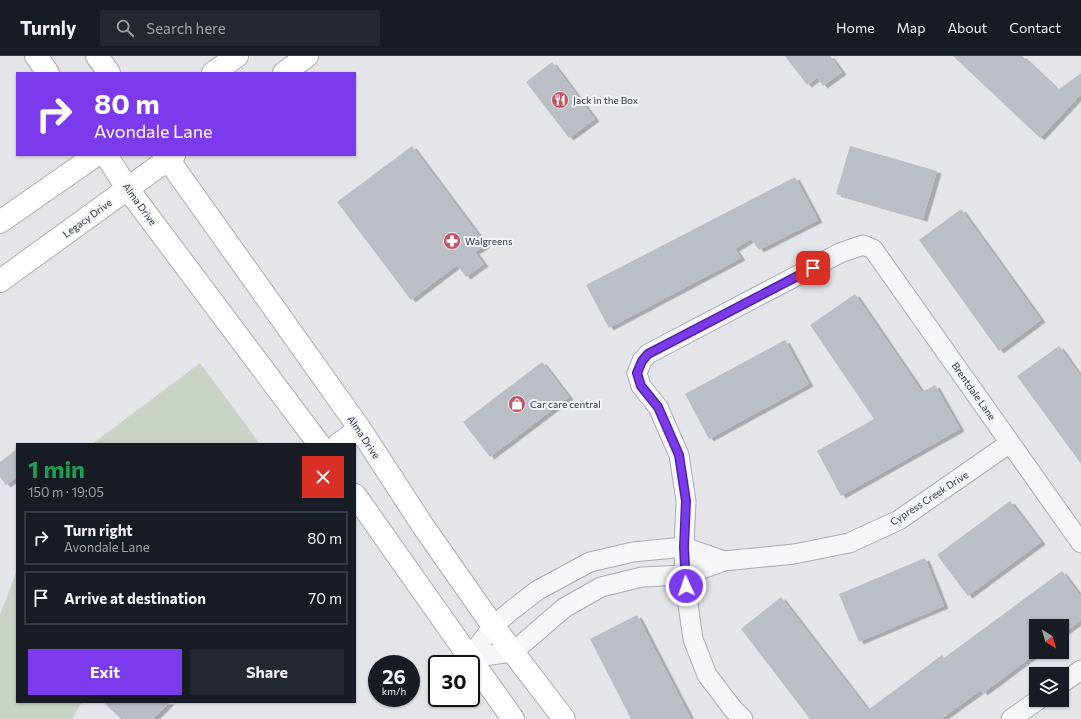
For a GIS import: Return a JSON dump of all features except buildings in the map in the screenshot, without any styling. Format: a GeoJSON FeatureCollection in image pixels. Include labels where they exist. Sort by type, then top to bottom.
{"type":"FeatureCollection","features":[{"type":"Feature","properties":{"kind":"main road"},"geometry":{"type":"LineString","coordinates":[[36,56],[47,72]]}},
{"type":"Feature","properties":{"kind":"main road"},"geometry":{"type":"LineString","coordinates":[[97,56],[108,72]]}},
{"type":"Feature","properties":{"kind":"main road"},"geometry":{"type":"LineString","coordinates":[[214,72],[237,56]]}},
{"type":"Feature","properties":{"kind":"main road"},"geometry":{"type":"LineString","coordinates":[[285,72],[307,56]]}},
{"type":"Feature","properties":{"kind":"main road"},"geometry":{"type":"LineString","coordinates":[[0,222],[95,156]]}},
{"type":"Feature","properties":{"kind":"main road","name":"Alma Drive"},"geometry":{"type":"LineString","coordinates":[[107,156],[127,188],[318,443]]}},
{"type":"Feature","properties":{"kind":"main road","name":"Alma Drive"},"geometry":{"type":"LineString","coordinates":[[169,156],[360,429],[423,526],[493,626],[564,719]]}},
{"type":"Feature","properties":{"kind":"main road","name":"Legacy Drive"},"geometry":{"type":"LineString","coordinates":[[0,281],[169,156]]}},
{"type":"Feature","properties":{"kind":"main road"},"geometry":{"type":"LineString","coordinates":[[340,443],[360,429]]}},
{"type":"Feature","properties":{"kind":"main road"},"geometry":{"type":"LineString","coordinates":[[356,496],[467,655]]}},
{"type":"Feature","properties":{"kind":"main road"},"geometry":{"type":"LineString","coordinates":[[480,673],[513,719]]}},
{"type":"Feature","properties":{"kind":"street","name":"Brentdale Lane"},"geometry":{"type":"LineString","coordinates":[[684,547],[686,501],[679,455],[658,407],[641,386],[637,373],[642,361],[648,354],[840,253],[863,245],[873,249],[1081,543]]}},
{"type":"Feature","properties":{"kind":"street","name":"Cypress Creek Drive"},"geometry":{"type":"LineString","coordinates":[[513,652],[564,608],[601,587],[642,577],[685,575],[724,560],[794,554],[849,543],[899,520],[1010,443]]}},
{"type":"Feature","properties":{"kind":"street","name":"Cypress Creek Drive"},"geometry":{"type":"LineString","coordinates":[[471,655],[493,626],[538,590],[590,562],[633,552],[684,547],[724,560]]}},
{"type":"Feature","properties":{"kind":"street"},"geometry":{"type":"LineString","coordinates":[[684,547],[687,597],[693,639],[707,675],[733,709],[743,719]]}},
{"type":"Feature","properties":{"kind":"street"},"geometry":{"type":"LineString","coordinates":[[480,656],[513,652]]}},
{"type":"Feature","properties":{"kind":"street"},"geometry":{"type":"LineString","coordinates":[[1069,678],[1081,670]]}},
{"type":"Feature","properties":{"kind":"street"},"geometry":{"type":"LineString","coordinates":[[1011,719],[1029,706]]}},
{"type":"Feature","properties":{"kind":"shaded area"},"geometry":{"type":"Polygon","coordinates":[[[200,363],[259,443],[93,443],[200,363]]]}},
{"type":"Feature","properties":{"kind":"shaded area"},"geometry":{"type":"Polygon","coordinates":[[[16,573],[16,703],[81,703],[72,719],[0,719],[0,615],[16,573]]]}},
{"type":"Feature","properties":{"kind":"place","name":"Jack in the Box"},"geometry":{"type":"Point","coordinates":[560,100]}},
{"type":"Feature","properties":{"kind":"place","name":"Walgreens"},"geometry":{"type":"Point","coordinates":[452,241]}},
{"type":"Feature","properties":{"kind":"place","name":"Car care central"},"geometry":{"type":"Point","coordinates":[517,404]}},
{"type":"Feature","properties":{"kind":"route"},"geometry":{"type":"LineString","coordinates":[[686,586],[684,547],[686,501],[679,455],[658,407],[641,386],[637,373],[642,361],[648,354],[813,268]]}}]}
